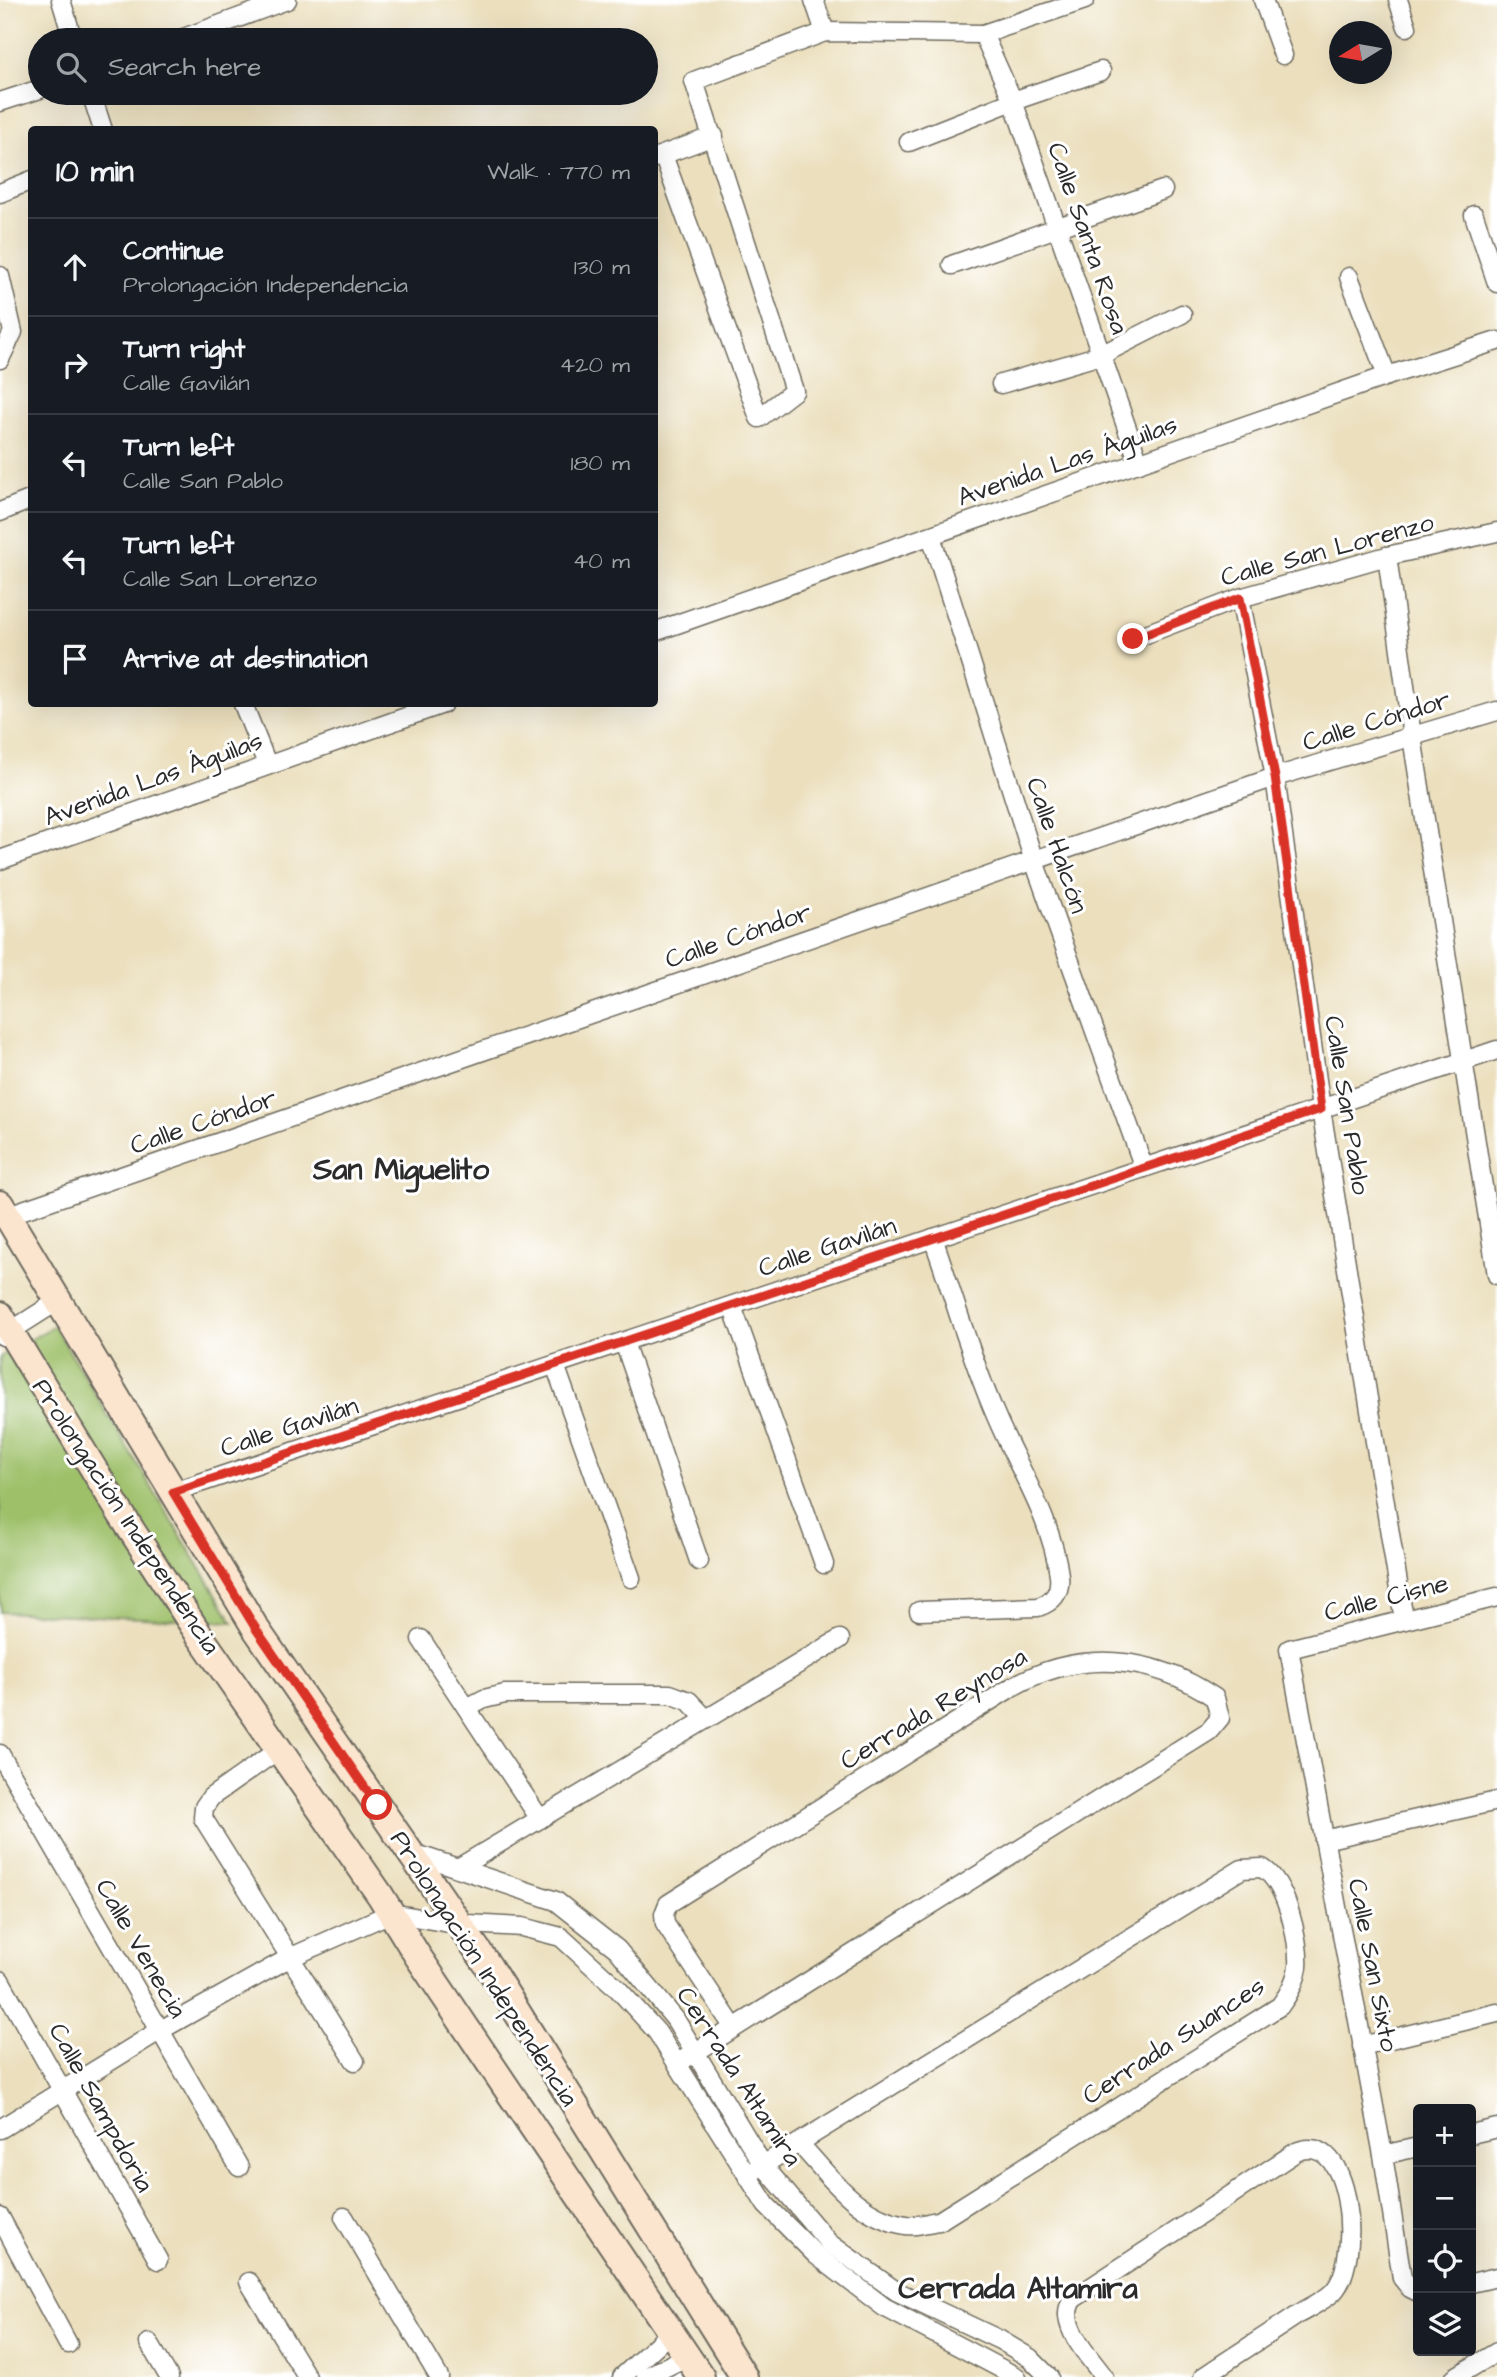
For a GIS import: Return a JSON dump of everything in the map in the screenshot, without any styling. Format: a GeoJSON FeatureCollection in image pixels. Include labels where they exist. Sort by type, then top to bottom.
{"type":"FeatureCollection","features":[{"type":"Feature","properties":{"kind":"street"},"geometry":{"type":"LineString","coordinates":[[61,0],[70,28]]}},
{"type":"Feature","properties":{"kind":"street"},"geometry":{"type":"LineString","coordinates":[[211,28],[287,0]]}},
{"type":"Feature","properties":{"kind":"street"},"geometry":{"type":"LineString","coordinates":[[814,0],[825,32]]}},
{"type":"Feature","properties":{"kind":"street"},"geometry":{"type":"LineString","coordinates":[[713,136],[659,156],[759,418],[793,391],[713,136],[694,80],[825,32],[983,34],[1085,0]]}},
{"type":"Feature","properties":{"kind":"street"},"geometry":{"type":"LineString","coordinates":[[1263,0],[1283,55]]}},
{"type":"Feature","properties":{"kind":"street"},"geometry":{"type":"LineString","coordinates":[[1398,0],[1407,27]]}},
{"type":"Feature","properties":{"kind":"street","name":"Calle Santa Rosa"},"geometry":{"type":"LineString","coordinates":[[983,34],[1013,100],[1139,463]]}},
{"type":"Feature","properties":{"kind":"street"},"geometry":{"type":"LineString","coordinates":[[909,142],[1013,100],[1101,71]]}},
{"type":"Feature","properties":{"kind":"street"},"geometry":{"type":"LineString","coordinates":[[0,102],[28,93]]}},
{"type":"Feature","properties":{"kind":"street"},"geometry":{"type":"LineString","coordinates":[[95,105],[102,126]]}},
{"type":"Feature","properties":{"kind":"street"},"geometry":{"type":"LineString","coordinates":[[0,193],[28,182]]}},
{"type":"Feature","properties":{"kind":"street"},"geometry":{"type":"LineString","coordinates":[[953,265],[1163,190]]}},
{"type":"Feature","properties":{"kind":"street"},"geometry":{"type":"LineString","coordinates":[[1474,215],[1497,283]]}},
{"type":"Feature","properties":{"kind":"street"},"geometry":{"type":"LineString","coordinates":[[0,276],[13,332],[0,359]]}},
{"type":"Feature","properties":{"kind":"street"},"geometry":{"type":"LineString","coordinates":[[1349,277],[1387,376]]}},
{"type":"Feature","properties":{"kind":"street"},"geometry":{"type":"LineString","coordinates":[[1001,384],[1101,355],[1182,314]]}},
{"type":"Feature","properties":{"kind":"street","name":"Avenida Las Águilas"},"geometry":{"type":"LineString","coordinates":[[658,631],[1387,376],[1497,341]]}},
{"type":"Feature","properties":{"kind":"street"},"geometry":{"type":"LineString","coordinates":[[0,512],[28,501]]}},
{"type":"Feature","properties":{"kind":"street","name":"Calle San Lorenzo"},"geometry":{"type":"LineString","coordinates":[[1133,639],[1240,598],[1387,556],[1497,532]]}},
{"type":"Feature","properties":{"kind":"street","name":"Calle Halcón"},"geometry":{"type":"LineString","coordinates":[[931,536],[1034,861],[1144,1168]]}},
{"type":"Feature","properties":{"kind":"street"},"geometry":{"type":"LineString","coordinates":[[1387,556],[1412,737],[1497,1275]]}},
{"type":"Feature","properties":{"kind":"street","name":"Calle San Pablo"},"geometry":{"type":"LineString","coordinates":[[1240,598],[1275,777],[1321,1109],[1404,1620]]}},
{"type":"Feature","properties":{"kind":"street"},"geometry":{"type":"LineString","coordinates":[[244,707],[267,764]]}},
{"type":"Feature","properties":{"kind":"street","name":"Avenida Las Águilas"},"geometry":{"type":"LineString","coordinates":[[0,860],[434,707]]}},
{"type":"Feature","properties":{"kind":"street","name":"Calle Cóndor"},"geometry":{"type":"LineString","coordinates":[[2,1213],[1275,777],[1497,711]]}},
{"type":"Feature","properties":{"kind":"street","name":"Calle Gavilán"},"geometry":{"type":"LineString","coordinates":[[173,1492],[1497,1050]]}},
{"type":"Feature","properties":{"kind":"street","name":"Prolongación Independencia"},"geometry":{"type":"LineString","coordinates":[[2,1213],[256,1629],[459,1924],[744,2377]]}},
{"type":"Feature","properties":{"kind":"street"},"geometry":{"type":"LineString","coordinates":[[919,1611],[1038,1607],[1051,1603],[1058,1593],[1060,1578],[1049,1530],[995,1415],[933,1238]]}},
{"type":"Feature","properties":{"kind":"street"},"geometry":{"type":"LineString","coordinates":[[3,1328],[58,1301]]}},
{"type":"Feature","properties":{"kind":"street"},"geometry":{"type":"LineString","coordinates":[[733,1306],[824,1564]]}},
{"type":"Feature","properties":{"kind":"street","name":"Prolongación Independencia"},"geometry":{"type":"LineString","coordinates":[[3,1328],[121,1514],[278,1750],[391,1913],[695,2367]]}},
{"type":"Feature","properties":{"kind":"street"},"geometry":{"type":"LineString","coordinates":[[624,1342],[699,1560]]}},
{"type":"Feature","properties":{"kind":"street"},"geometry":{"type":"LineString","coordinates":[[555,1365],[631,1578]]}},
{"type":"Feature","properties":{"kind":"street","name":"Calle Cisne"},"geometry":{"type":"LineString","coordinates":[[1289,1649],[1497,1597]]}},
{"type":"Feature","properties":{"kind":"street"},"geometry":{"type":"LineString","coordinates":[[421,1639],[540,1819]]}},
{"type":"Feature","properties":{"kind":"street"},"geometry":{"type":"LineString","coordinates":[[458,1868],[840,1639]]}},
{"type":"Feature","properties":{"kind":"street","name":"Calle San Sixto"},"geometry":{"type":"LineString","coordinates":[[1289,1649],[1383,2155],[1402,2278],[1413,2289]]}},
{"type":"Feature","properties":{"kind":"street","name":"Cerrada Reynosa"},"geometry":{"type":"LineString","coordinates":[[678,2063],[734,2028],[1214,1728],[1220,1711],[1215,1698],[1183,1678],[1147,1665],[1087,1661],[1044,1670],[1012,1686],[668,1903],[664,1914],[665,1924],[734,2028]]}},
{"type":"Feature","properties":{"kind":"street"},"geometry":{"type":"LineString","coordinates":[[467,1708],[484,1699],[505,1693],[670,1695],[689,1701],[706,1719]]}},
{"type":"Feature","properties":{"kind":"street"},"geometry":{"type":"LineString","coordinates":[[278,1750],[211,1797],[204,1807],[203,1818],[355,2061]]}},
{"type":"Feature","properties":{"kind":"street","name":"Calle Venecia"},"geometry":{"type":"LineString","coordinates":[[0,1754],[239,2167]]}},
{"type":"Feature","properties":{"kind":"street"},"geometry":{"type":"LineString","coordinates":[[1324,1840],[1497,1801]]}},
{"type":"Feature","properties":{"kind":"street","name":"Cerrada Altamira"},"geometry":{"type":"LineString","coordinates":[[410,1852],[556,1901],[617,1949],[675,2019],[763,2165],[829,2242],[896,2291],[1000,2340],[1030,2358],[1049,2377]]}},
{"type":"Feature","properties":{"kind":"street","name":"Cerrada Suances"},"geometry":{"type":"LineString","coordinates":[[747,2175],[1242,1869],[1262,1868],[1275,1878],[1298,1943],[1296,1977],[1280,2006],[939,2221],[908,2226],[874,2215],[844,2193],[799,2143]]}},
{"type":"Feature","properties":{"kind":"street"},"geometry":{"type":"LineString","coordinates":[[0,2129],[159,2031],[289,1958],[391,1913]]}},
{"type":"Feature","properties":{"kind":"street","name":"Cerrada Altamira"},"geometry":{"type":"LineString","coordinates":[[391,1913],[459,1924],[522,1927],[561,1937],[618,1989],[657,2032],[766,2205],[816,2255],[884,2307],[1017,2377]]}},
{"type":"Feature","properties":{"kind":"street","name":"Calle Sampdoria"},"geometry":{"type":"LineString","coordinates":[[0,1980],[158,2260]]}},
{"type":"Feature","properties":{"kind":"street"},"geometry":{"type":"LineString","coordinates":[[1362,2046],[1497,2013]]}},
{"type":"Feature","properties":{"kind":"street"},"geometry":{"type":"LineString","coordinates":[[1476,2133],[1497,2128]]}},
{"type":"Feature","properties":{"kind":"street"},"geometry":{"type":"LineString","coordinates":[[1383,2155],[1413,2148]]}},
{"type":"Feature","properties":{"kind":"street"},"geometry":{"type":"LineString","coordinates":[[1104,2377],[1068,2322],[1067,2310],[1073,2299],[1296,2152],[1309,2149],[1321,2152],[1329,2160],[1344,2189],[1351,2222],[1348,2257],[1334,2291],[1203,2377]]}},
{"type":"Feature","properties":{"kind":"street"},"geometry":{"type":"LineString","coordinates":[[0,2217],[68,2344]]}},
{"type":"Feature","properties":{"kind":"street"},"geometry":{"type":"LineString","coordinates":[[344,2217],[439,2377]]}},
{"type":"Feature","properties":{"kind":"street"},"geometry":{"type":"LineString","coordinates":[[1476,2282],[1497,2277]]}},
{"type":"Feature","properties":{"kind":"street"},"geometry":{"type":"LineString","coordinates":[[249,2282],[307,2377]]}},
{"type":"Feature","properties":{"kind":"street"},"geometry":{"type":"LineString","coordinates":[[622,2377],[672,2330]]}},
{"type":"Feature","properties":{"kind":"street"},"geometry":{"type":"LineString","coordinates":[[149,2343],[170,2377]]}},
{"type":"Feature","properties":{"kind":"street"},"geometry":{"type":"LineString","coordinates":[[1455,2377],[1497,2352]]}},
{"type":"Feature","properties":{"kind":"street"},"geometry":{"type":"LineString","coordinates":[[646,2377],[695,2367]]}},
{"type":"Feature","properties":{"kind":"green space"},"geometry":{"type":"Polygon","coordinates":[[[54,1326],[233,1622],[0,1612],[0,1357],[54,1326]]]}},
{"type":"Feature","properties":{"kind":"district","name":"San Miguelito"},"geometry":{"type":"Point","coordinates":[401,1169]}},
{"type":"Feature","properties":{"kind":"district","name":"Cerrada Altamira"},"geometry":{"type":"Point","coordinates":[1018,2288]}},
{"type":"Feature","properties":{"kind":"route"},"geometry":{"type":"LineString","coordinates":[[377,1805],[256,1629],[173,1492],[1321,1109],[1275,777],[1240,598],[1133,639]]}}]}
